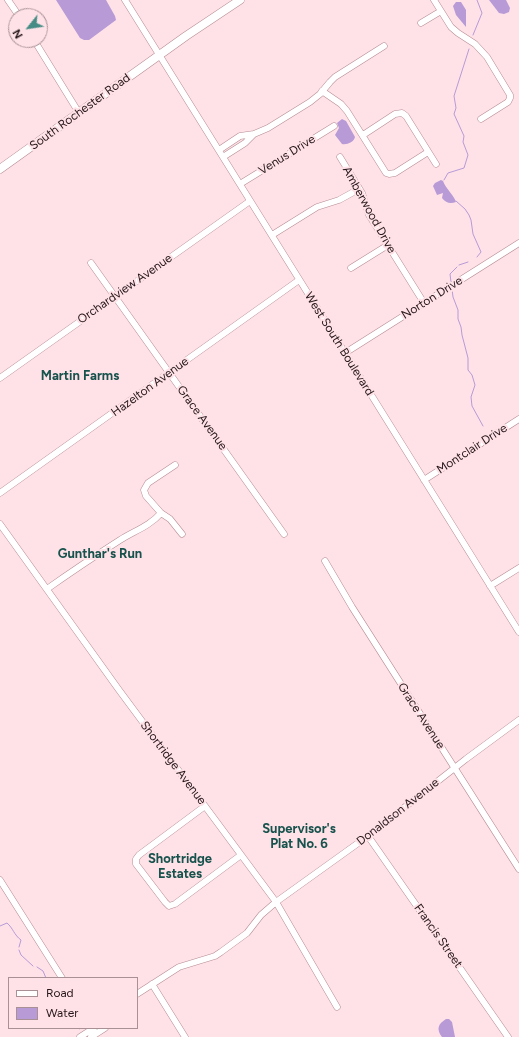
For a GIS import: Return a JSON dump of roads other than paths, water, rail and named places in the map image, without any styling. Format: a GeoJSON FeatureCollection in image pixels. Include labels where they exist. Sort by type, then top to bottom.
{"type":"FeatureCollection","features":[{"type":"Feature","properties":{"kind":"main road","name":"South Rochester Road"},"geometry":{"type":"LineString","coordinates":[[0,169],[240,0]]}},
{"type":"Feature","properties":{"kind":"street","name":"West South Boulevard"},"geometry":{"type":"LineString","coordinates":[[125,0],[519,632]]}},
{"type":"Feature","properties":{"kind":"street"},"geometry":{"type":"LineString","coordinates":[[434,0],[440,11],[455,30],[475,44],[487,57],[510,95],[508,102],[481,119]]}},
{"type":"Feature","properties":{"kind":"street"},"geometry":{"type":"LineString","coordinates":[[421,23],[440,11]]}},
{"type":"Feature","properties":{"kind":"street"},"geometry":{"type":"LineString","coordinates":[[219,150],[240,136],[254,134],[268,128],[310,102],[336,77],[384,46]]}},
{"type":"Feature","properties":{"kind":"street"},"geometry":{"type":"LineString","coordinates":[[39,48],[80,113]]}},
{"type":"Feature","properties":{"kind":"street"},"geometry":{"type":"LineString","coordinates":[[322,91],[344,107],[363,135],[384,171],[389,174],[395,173],[428,152]]}},
{"type":"Feature","properties":{"kind":"street"},"geometry":{"type":"LineString","coordinates":[[363,135],[395,114],[402,113],[406,116],[436,164]]}},
{"type":"Feature","properties":{"kind":"street","name":"Venus Drive"},"geometry":{"type":"LineString","coordinates":[[240,184],[334,126]]}},
{"type":"Feature","properties":{"kind":"street"},"geometry":{"type":"LineString","coordinates":[[223,157],[245,143],[254,134]]}},
{"type":"Feature","properties":{"kind":"street","name":"Amberwood Drive"},"geometry":{"type":"LineString","coordinates":[[340,157],[364,198],[368,213],[424,303]]}},
{"type":"Feature","properties":{"kind":"street"},"geometry":{"type":"LineString","coordinates":[[272,235],[317,207],[339,200],[359,189]]}},
{"type":"Feature","properties":{"kind":"street","name":"Orchardview Avenue"},"geometry":{"type":"LineString","coordinates":[[0,378],[250,201]]}},
{"type":"Feature","properties":{"kind":"street","name":"Norton Drive"},"geometry":{"type":"LineString","coordinates":[[345,353],[519,243]]}},
{"type":"Feature","properties":{"kind":"street"},"geometry":{"type":"LineString","coordinates":[[351,268],[388,245]]}},
{"type":"Feature","properties":{"kind":"street","name":"Grace Avenue"},"geometry":{"type":"LineString","coordinates":[[91,263],[284,534]]}},
{"type":"Feature","properties":{"kind":"street","name":"Hazelton Avenue"},"geometry":{"type":"LineString","coordinates":[[0,493],[299,280]]}},
{"type":"Feature","properties":{"kind":"street","name":"Montclair Drive"},"geometry":{"type":"LineString","coordinates":[[424,480],[519,419]]}},
{"type":"Feature","properties":{"kind":"street"},"geometry":{"type":"LineString","coordinates":[[175,465],[148,484],[144,490],[146,496],[161,513],[173,522],[182,534]]}},
{"type":"Feature","properties":{"kind":"street"},"geometry":{"type":"LineString","coordinates":[[47,589],[93,557],[150,523],[161,513]]}},
{"type":"Feature","properties":{"kind":"street","name":"Shortridge Avenue"},"geometry":{"type":"LineString","coordinates":[[0,524],[119,690],[276,902],[337,1007]]}},
{"type":"Feature","properties":{"kind":"street","name":"Grace Avenue"},"geometry":{"type":"LineString","coordinates":[[325,561],[352,607],[519,869]]}},
{"type":"Feature","properties":{"kind":"street"},"geometry":{"type":"LineString","coordinates":[[490,586],[519,568]]}},
{"type":"Feature","properties":{"kind":"street","name":"Donaldson Avenue"},"geometry":{"type":"LineString","coordinates":[[138,993],[178,967],[215,956],[221,952],[247,933],[261,915],[276,902],[368,836],[455,767],[519,720]]}},
{"type":"Feature","properties":{"kind":"street"},"geometry":{"type":"LineString","coordinates":[[205,806],[136,859],[136,864],[167,905],[173,906],[241,855]]}},
{"type":"Feature","properties":{"kind":"street","name":"Francis Street"},"geometry":{"type":"LineString","coordinates":[[368,836],[508,1037]]}},
{"type":"Feature","properties":{"kind":"street"},"geometry":{"type":"LineString","coordinates":[[0,880],[61,977]]}},
{"type":"Feature","properties":{"kind":"street"},"geometry":{"type":"LineString","coordinates":[[152,984],[186,1037]]}},
{"type":"Feature","properties":{"kind":"street"},"geometry":{"type":"LineString","coordinates":[[80,1037],[94,1032]]}},
{"type":"Feature","properties":{"kind":"water"},"geometry":{"type":"Polygon","coordinates":[[[56,0],[106,0],[116,20],[89,40],[84,40],[80,38],[56,0]]]}},
{"type":"Feature","properties":{"kind":"water"},"geometry":{"type":"Polygon","coordinates":[[[489,0],[506,0],[510,8],[509,12],[504,14],[499,13],[489,0]]]}},
{"type":"Feature","properties":{"kind":"water"},"geometry":{"type":"Polygon","coordinates":[[[456,2],[461,2],[466,10],[466,27],[456,15],[453,6],[456,2]]]}},
{"type":"Feature","properties":{"kind":"water"},"geometry":{"type":"Polygon","coordinates":[[[342,119],[346,121],[355,137],[352,142],[346,144],[342,144],[335,135],[339,128],[337,123],[342,119]]]}},
{"type":"Feature","properties":{"kind":"water"},"geometry":{"type":"Polygon","coordinates":[[[441,180],[456,202],[450,203],[445,201],[442,198],[443,193],[437,195],[433,186],[441,180]]]}},
{"type":"Feature","properties":{"kind":"water"},"geometry":{"type":"Polygon","coordinates":[[[446,1019],[449,1019],[452,1022],[455,1037],[442,1037],[439,1032],[441,1023],[446,1019]]]}},
{"type":"Feature","properties":{"kind":"waterway"},"geometry":{"type":"LineString","coordinates":[[473,35],[482,13],[477,0]]}},
{"type":"Feature","properties":{"kind":"waterway"},"geometry":{"type":"LineString","coordinates":[[444,180],[448,173],[464,168],[468,155],[463,142],[464,136],[454,114],[456,108],[454,96],[469,49]]}},
{"type":"Feature","properties":{"kind":"waterway"},"geometry":{"type":"LineString","coordinates":[[456,201],[465,209],[471,220],[473,234],[481,252],[477,257]]}},
{"type":"Feature","properties":{"kind":"waterway"},"geometry":{"type":"LineString","coordinates":[[459,265],[468,262]]}},
{"type":"Feature","properties":{"kind":"waterway"},"geometry":{"type":"LineString","coordinates":[[451,282],[450,274],[457,267]]}},
{"type":"Feature","properties":{"kind":"waterway"},"geometry":{"type":"LineString","coordinates":[[452,289],[468,358],[468,370],[472,375],[475,385],[471,397],[472,406],[483,426]]}},
{"type":"Feature","properties":{"kind":"waterway"},"geometry":{"type":"LineString","coordinates":[[0,926],[7,923],[9,925],[21,940],[19,947]]}},
{"type":"Feature","properties":{"kind":"waterway"},"geometry":{"type":"LineString","coordinates":[[19,950],[21,955],[33,966]]}},
{"type":"Feature","properties":{"kind":"waterway"},"geometry":{"type":"LineString","coordinates":[[37,967],[43,971],[46,977]]}},
{"type":"Feature","properties":{"kind":"district","name":"Martin Farms"},"geometry":{"type":"Point","coordinates":[80,376]}},
{"type":"Feature","properties":{"kind":"district","name":"Gunthar's Run"},"geometry":{"type":"Point","coordinates":[100,554]}},
{"type":"Feature","properties":{"kind":"district","name":"Supervisor's Plat No. 6"},"geometry":{"type":"Point","coordinates":[299,836]}},
{"type":"Feature","properties":{"kind":"district","name":"Shortridge Estates"},"geometry":{"type":"Point","coordinates":[180,866]}}]}
